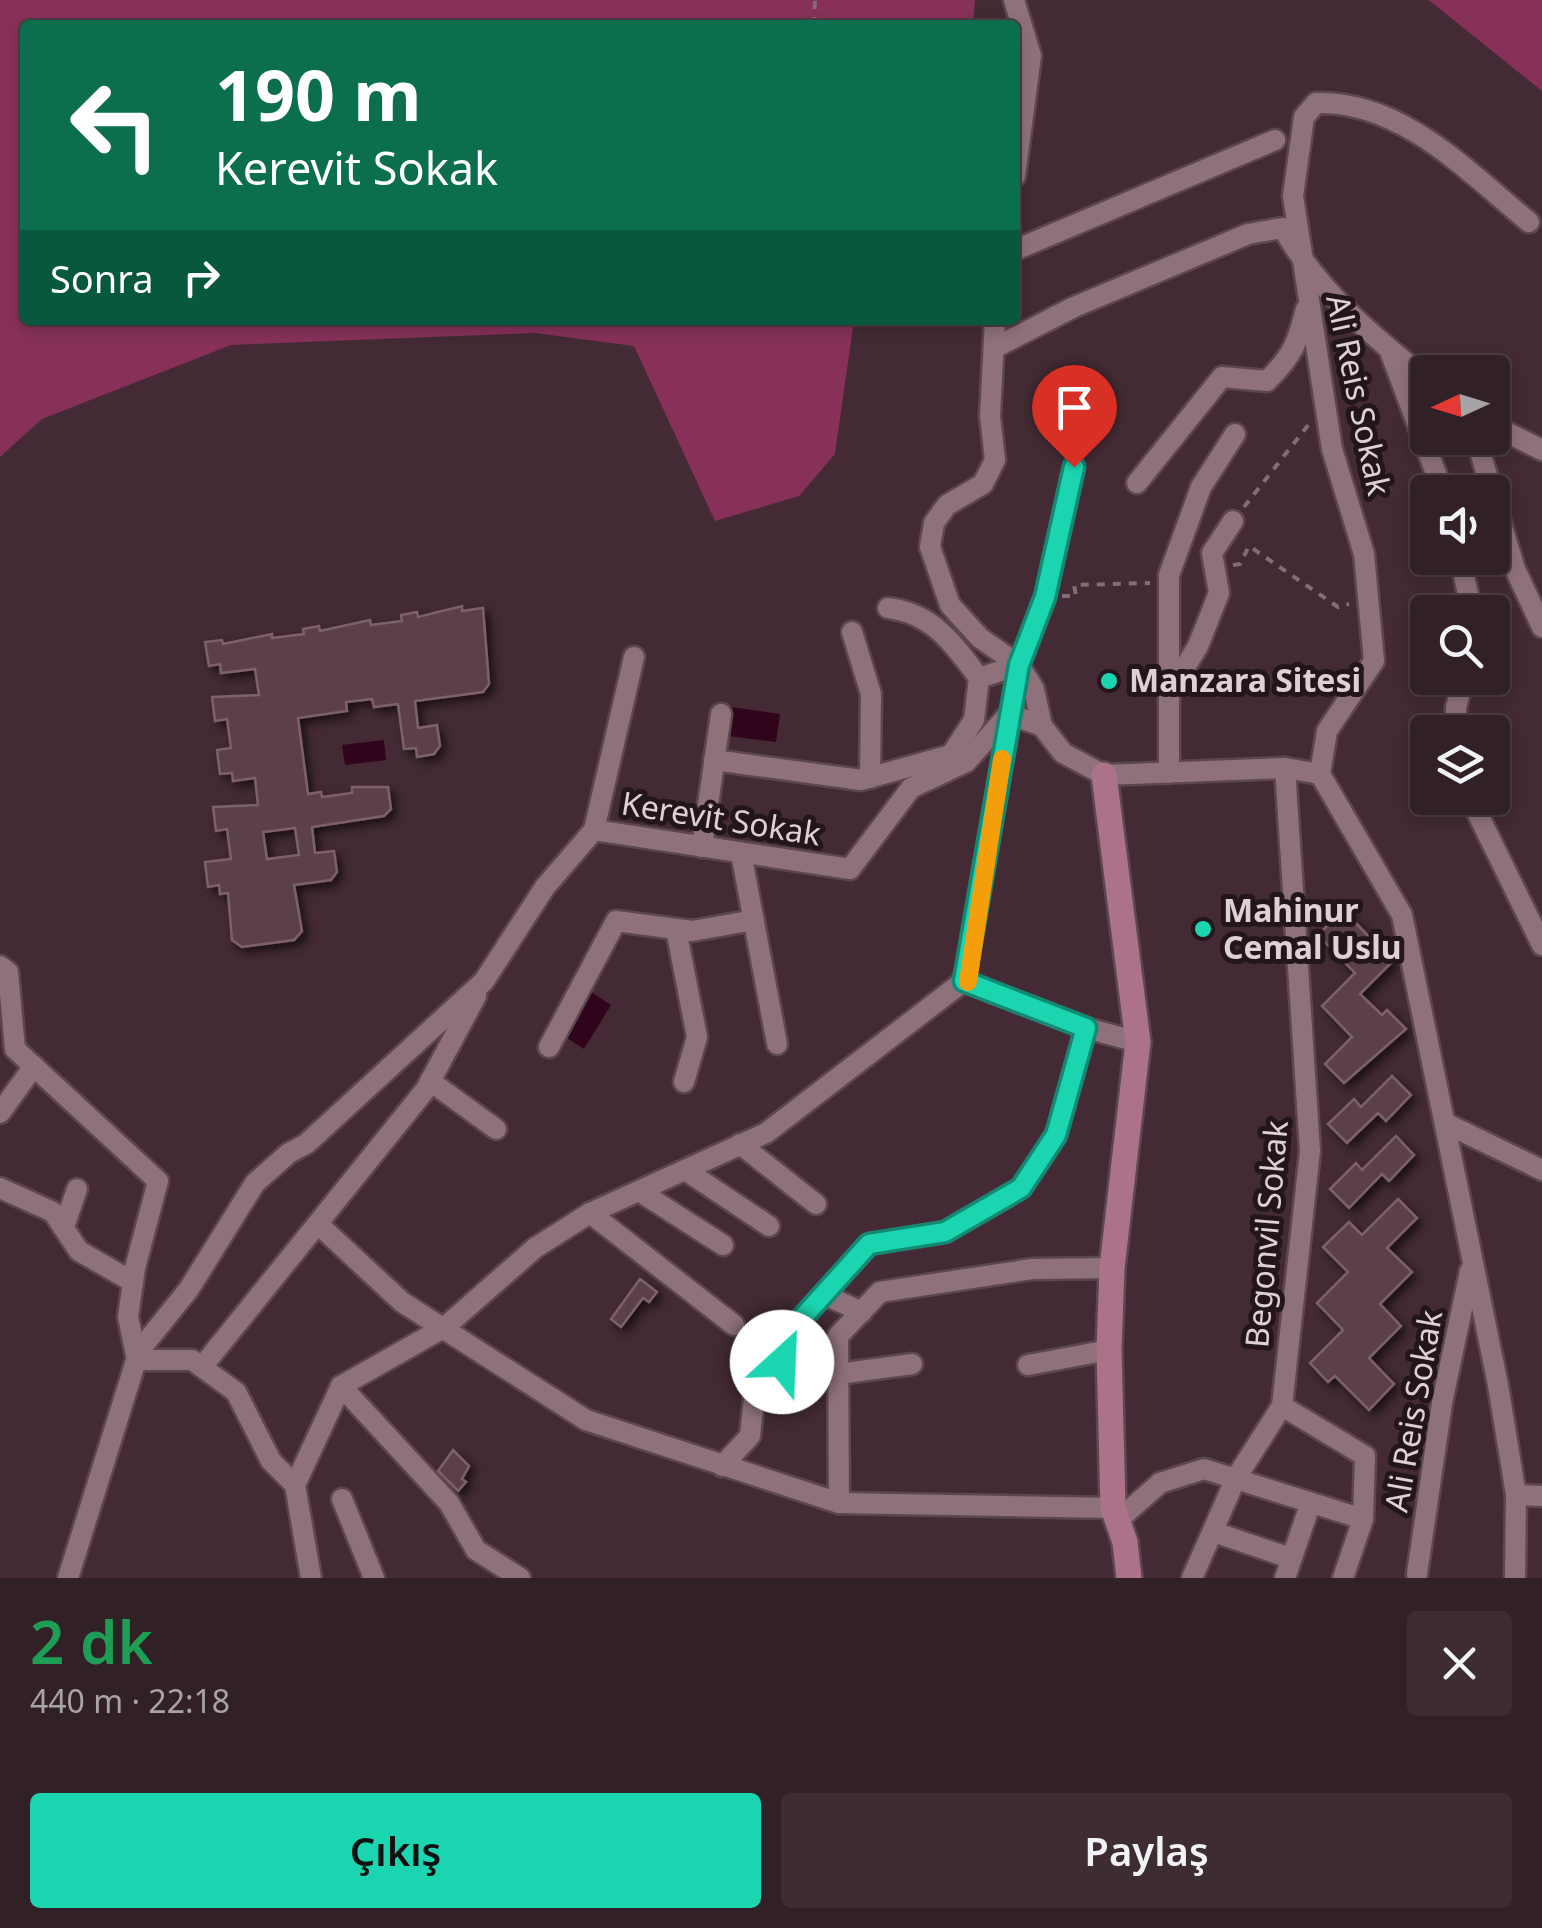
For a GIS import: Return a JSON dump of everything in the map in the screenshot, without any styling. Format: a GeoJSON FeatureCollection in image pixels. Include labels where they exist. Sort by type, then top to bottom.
{"type":"FeatureCollection","features":[{"type":"Feature","properties":{"kind":"street"},"geometry":{"type":"LineString","coordinates":[[1014,0],[1031,56],[1020,138]]}},
{"type":"Feature","properties":{"kind":"street","name":"Ali Reis Sokak"},"geometry":{"type":"LineString","coordinates":[[1515,1578],[1516,1495],[1402,915],[1320,774],[1327,731],[1374,662],[1364,554],[1332,448],[1302,262],[1294,196],[1304,117],[1316,104],[1350,102],[1432,141],[1529,222]]}},
{"type":"Feature","properties":{"kind":"street"},"geometry":{"type":"LineString","coordinates":[[1020,248],[1275,140]]}},
{"type":"Feature","properties":{"kind":"street"},"geometry":{"type":"LineString","coordinates":[[994,348],[1074,307],[1248,234],[1283,228],[1302,262],[1410,366]]}},
{"type":"Feature","properties":{"kind":"street"},"geometry":{"type":"LineString","coordinates":[[1137,483],[1222,377],[1268,381],[1295,351],[1308,302]]}},
{"type":"Feature","properties":{"kind":"street"},"geometry":{"type":"LineString","coordinates":[[995,325],[990,416],[995,460],[982,484],[941,514],[930,547],[950,604],[980,638],[1019,665],[1034,689],[1042,726],[1062,753],[1104,775],[1285,768],[1320,774]]}},
{"type":"Feature","properties":{"kind":"street"},"geometry":{"type":"LineString","coordinates":[[1390,350],[1437,475]]}},
{"type":"Feature","properties":{"kind":"street"},"geometry":{"type":"LineString","coordinates":[[1169,773],[1169,582],[1201,488],[1236,434]]}},
{"type":"Feature","properties":{"kind":"street"},"geometry":{"type":"LineString","coordinates":[[1510,434],[1542,450]]}},
{"type":"Feature","properties":{"kind":"street"},"geometry":{"type":"LineString","coordinates":[[295,1484],[318,1444],[341,1386],[445,1327],[536,1248],[590,1212],[766,1133],[964,981],[1019,665],[1045,597],[1074,467]]}},
{"type":"Feature","properties":{"kind":"street"},"geometry":{"type":"LineString","coordinates":[[1170,692],[1198,646],[1219,593],[1212,553],[1234,521]]}},
{"type":"Feature","properties":{"kind":"street"},"geometry":{"type":"LineString","coordinates":[[1510,552],[1542,626]]}},
{"type":"Feature","properties":{"kind":"street"},"geometry":{"type":"LineString","coordinates":[[714,760],[870,778],[951,755],[974,720],[979,678],[948,636],[930,622],[908,610],[888,608]]}},
{"type":"Feature","properties":{"kind":"street"},"geometry":{"type":"LineString","coordinates":[[852,632],[871,694],[870,778]]}},
{"type":"Feature","properties":{"kind":"street"},"geometry":{"type":"LineString","coordinates":[[202,1367],[430,1081],[484,981],[545,888],[594,830],[634,657]]}},
{"type":"Feature","properties":{"kind":"street"},"geometry":{"type":"LineString","coordinates":[[979,678],[1019,665]]}},
{"type":"Feature","properties":{"kind":"street"},"geometry":{"type":"LineString","coordinates":[[702,847],[721,714]]}},
{"type":"Feature","properties":{"kind":"street"},"geometry":{"type":"LineString","coordinates":[[1009,714],[1042,726]]}},
{"type":"Feature","properties":{"kind":"street","name":"Kerevit Sokak"},"geometry":{"type":"LineString","coordinates":[[594,830],[850,869],[911,788],[966,762],[1009,714]]}},
{"type":"Feature","properties":{"kind":"street","name":"Begonvil Sokak"},"geometry":{"type":"LineString","coordinates":[[1282,1406],[1310,1151],[1285,768]]}},
{"type":"Feature","properties":{"kind":"street"},"geometry":{"type":"LineString","coordinates":[[1104,775],[1138,1042],[1112,1268],[1109,1350],[1114,1515],[1125,1542],[1128,1578]]}},
{"type":"Feature","properties":{"kind":"street"},"geometry":{"type":"LineString","coordinates":[[1478,815],[1542,945]]}},
{"type":"Feature","properties":{"kind":"street"},"geometry":{"type":"LineString","coordinates":[[741,852],[777,1044]]}},
{"type":"Feature","properties":{"kind":"street"},"geometry":{"type":"LineString","coordinates":[[550,1047],[616,921],[692,931],[754,920]]}},
{"type":"Feature","properties":{"kind":"street"},"geometry":{"type":"LineString","coordinates":[[676,929],[697,1037],[684,1082]]}},
{"type":"Feature","properties":{"kind":"street"},"geometry":{"type":"LineString","coordinates":[[0,966],[8,972],[7,1031],[15,1049],[158,1181],[128,1316],[137,1360]]}},
{"type":"Feature","properties":{"kind":"street"},"geometry":{"type":"LineString","coordinates":[[68,1578],[137,1360],[190,1289],[256,1184],[289,1153],[306,1144],[484,981]]}},
{"type":"Feature","properties":{"kind":"street"},"geometry":{"type":"LineString","coordinates":[[964,981],[1086,1028],[1138,1042]]}},
{"type":"Feature","properties":{"kind":"street"},"geometry":{"type":"LineString","coordinates":[[722,1466],[750,1436],[754,1398],[772,1396],[794,1327],[869,1244],[945,1232],[1021,1188],[1056,1135],[1086,1028]]}},
{"type":"Feature","properties":{"kind":"street"},"geometry":{"type":"LineString","coordinates":[[0,1113],[34,1066]]}},
{"type":"Feature","properties":{"kind":"street"},"geometry":{"type":"LineString","coordinates":[[430,1081],[496,1129]]}},
{"type":"Feature","properties":{"kind":"street"},"geometry":{"type":"LineString","coordinates":[[1444,1123],[1542,1170]]}},
{"type":"Feature","properties":{"kind":"street"},"geometry":{"type":"LineString","coordinates":[[740,1144],[816,1204]]}},
{"type":"Feature","properties":{"kind":"street"},"geometry":{"type":"LineString","coordinates":[[684,1170],[769,1226]]}},
{"type":"Feature","properties":{"kind":"street"},"geometry":{"type":"LineString","coordinates":[[0,1188],[53,1212],[79,1251],[133,1282]]}},
{"type":"Feature","properties":{"kind":"street"},"geometry":{"type":"LineString","coordinates":[[64,1227],[77,1188]]}},
{"type":"Feature","properties":{"kind":"street"},"geometry":{"type":"LineString","coordinates":[[639,1190],[723,1245]]}},
{"type":"Feature","properties":{"kind":"street"},"geometry":{"type":"LineString","coordinates":[[590,1212],[734,1325]]}},
{"type":"Feature","properties":{"kind":"street"},"geometry":{"type":"LineString","coordinates":[[319,1225],[402,1302],[586,1420],[839,1503],[1114,1515],[1160,1483],[1204,1469],[1363,1519]]}},
{"type":"Feature","properties":{"kind":"street","name":"Ali Reis Sokak"},"geometry":{"type":"LineString","coordinates":[[1417,1574],[1442,1404],[1472,1259]]}},
{"type":"Feature","properties":{"kind":"street"},"geometry":{"type":"LineString","coordinates":[[839,1503],[838,1336],[880,1292],[1032,1269],[1112,1268]]}},
{"type":"Feature","properties":{"kind":"street"},"geometry":{"type":"LineString","coordinates":[[825,1295],[862,1312]]}},
{"type":"Feature","properties":{"kind":"street"},"geometry":{"type":"LineString","coordinates":[[1028,1365],[1109,1350]]}},
{"type":"Feature","properties":{"kind":"street"},"geometry":{"type":"LineString","coordinates":[[137,1360],[192,1360],[236,1392],[271,1461],[295,1484],[310,1578]]}},
{"type":"Feature","properties":{"kind":"street"},"geometry":{"type":"LineString","coordinates":[[838,1374],[912,1364]]}},
{"type":"Feature","properties":{"kind":"street"},"geometry":{"type":"LineString","coordinates":[[341,1386],[450,1502],[476,1550],[520,1578]]}},
{"type":"Feature","properties":{"kind":"street"},"geometry":{"type":"LineString","coordinates":[[1192,1578],[1236,1478],[1282,1406],[1365,1456],[1363,1519],[1343,1578]]}},
{"type":"Feature","properties":{"kind":"street"},"geometry":{"type":"LineString","coordinates":[[1516,1495],[1542,1496]]}},
{"type":"Feature","properties":{"kind":"street"},"geometry":{"type":"LineString","coordinates":[[342,1500],[374,1578]]}},
{"type":"Feature","properties":{"kind":"street"},"geometry":{"type":"LineString","coordinates":[[1214,1532],[1288,1568],[1310,1505]]}},
{"type":"Feature","properties":{"kind":"path"},"geometry":{"type":"LineString","coordinates":[[1234,521],[1324,405]]}},
{"type":"Feature","properties":{"kind":"path"},"geometry":{"type":"LineString","coordinates":[[1240,564],[1250,546],[1338,607]]}},
{"type":"Feature","properties":{"kind":"path"},"geometry":{"type":"LineString","coordinates":[[1045,597],[1076,596],[1074,585],[1107,581],[1169,582]]}},
{"type":"Feature","properties":{"kind":"shaded area"},"geometry":{"type":"Polygon","coordinates":[[[0,0],[975,0],[973,20],[20,20],[20,325],[853,325],[835,454],[799,496],[715,521],[634,346],[535,333],[231,345],[42,419],[0,457],[0,0]]]}},
{"type":"Feature","properties":{"kind":"shaded area"},"geometry":{"type":"Polygon","coordinates":[[[1542,0],[1542,91],[1430,1],[1542,0]]]}},
{"type":"Feature","properties":{"kind":"shaded area"},"geometry":{"type":"Polygon","coordinates":[[[1066,385],[1078,393],[1057,423],[1045,414],[1066,385]]]}},
{"type":"Feature","properties":{"kind":"shaded area"},"geometry":{"type":"Polygon","coordinates":[[[731,707],[780,714],[776,742],[728,736],[731,707]]]}},
{"type":"Feature","properties":{"kind":"shaded area"},"geometry":{"type":"Polygon","coordinates":[[[384,740],[386,760],[345,765],[342,745],[384,740]]]}},
{"type":"Feature","properties":{"kind":"shaded area"},"geometry":{"type":"Polygon","coordinates":[[[591,992],[611,1005],[584,1049],[564,1036],[591,992]]]}},
{"type":"Feature","properties":{"kind":"building"},"geometry":{"type":"Polygon","coordinates":[[[462,606],[462,611],[483,608],[489,684],[483,692],[415,701],[418,728],[437,725],[440,746],[434,754],[417,757],[416,748],[404,749],[398,704],[374,707],[372,699],[346,702],[347,711],[298,718],[308,794],[321,792],[322,797],[352,793],[352,787],[388,787],[391,809],[384,816],[312,827],[315,853],[334,851],[337,872],[331,880],[294,885],[302,931],[294,940],[242,947],[232,940],[228,893],[220,894],[219,885],[208,887],[205,862],[231,859],[227,829],[216,831],[213,807],[258,805],[255,778],[233,781],[232,773],[220,774],[217,750],[231,748],[227,719],[215,721],[212,697],[259,695],[255,669],[221,673],[220,664],[209,666],[205,642],[222,640],[223,644],[272,634],[272,638],[304,634],[303,629],[319,626],[320,631],[370,620],[371,625],[402,621],[401,615],[417,612],[418,617],[462,606]],[[295,828],[263,832],[267,859],[299,855],[295,828]]]}},
{"type":"Feature","properties":{"kind":"building"},"geometry":{"type":"Polygon","coordinates":[[[1343,910],[1393,961],[1360,994],[1382,1015],[1387,1010],[1406,1029],[1344,1083],[1325,1064],[1352,1037],[1322,1006],[1355,973],[1318,935],[1343,910]]]}},
{"type":"Feature","properties":{"kind":"building"},"geometry":{"type":"Polygon","coordinates":[[[1392,1076],[1411,1095],[1386,1121],[1378,1113],[1347,1143],[1328,1124],[1354,1099],[1361,1107],[1392,1076]]]}},
{"type":"Feature","properties":{"kind":"building"},"geometry":{"type":"Polygon","coordinates":[[[1396,1136],[1414,1155],[1389,1181],[1382,1174],[1349,1208],[1330,1189],[1356,1163],[1362,1170],[1396,1136]]]}},
{"type":"Feature","properties":{"kind":"building"},"geometry":{"type":"Polygon","coordinates":[[[1398,1199],[1417,1218],[1387,1248],[1412,1272],[1380,1304],[1401,1326],[1369,1358],[1394,1384],[1369,1410],[1335,1376],[1328,1382],[1310,1363],[1343,1330],[1317,1303],[1348,1272],[1323,1247],[1349,1222],[1362,1235],[1398,1199]]]}},
{"type":"Feature","properties":{"kind":"building"},"geometry":{"type":"Polygon","coordinates":[[[640,1279],[657,1292],[649,1302],[643,1298],[621,1327],[611,1319],[640,1279]]]}},
{"type":"Feature","properties":{"kind":"building"},"geometry":{"type":"Polygon","coordinates":[[[453,1450],[469,1466],[462,1479],[466,1482],[458,1491],[438,1471],[453,1450]]]}},
{"type":"Feature","properties":{"kind":"slow traffic"},"geometry":{"type":"LineString","coordinates":[[968,982],[964,981],[1002,759]]}},
{"type":"Feature","properties":{"kind":"place","name":"Manzara Sitesi"},"geometry":{"type":"Point","coordinates":[1109,681]}},
{"type":"Feature","properties":{"kind":"place","name":"Mahinur Cemal Uslu"},"geometry":{"type":"Point","coordinates":[1203,929]}},
{"type":"Feature","properties":{"kind":"route"},"geometry":{"type":"LineString","coordinates":[[782,1362],[794,1327],[869,1244],[945,1232],[1021,1188],[1056,1135],[1086,1028],[964,981],[1019,665],[1045,597],[1074,467]]}}]}
